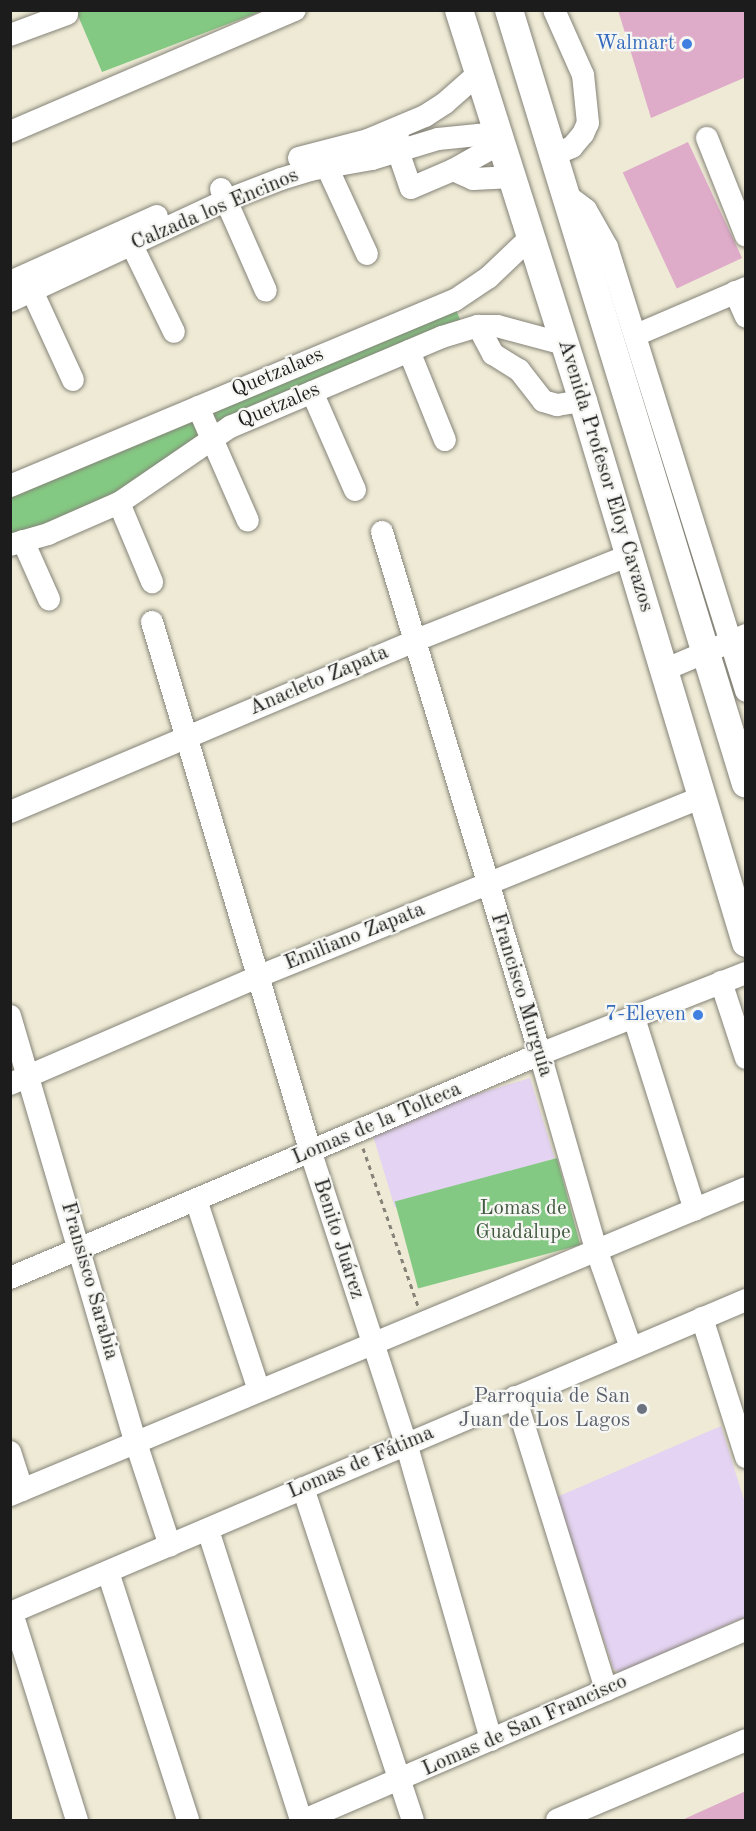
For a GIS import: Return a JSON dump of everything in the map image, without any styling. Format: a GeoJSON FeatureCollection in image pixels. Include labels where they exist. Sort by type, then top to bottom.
{"type":"FeatureCollection","features":[{"type":"Feature","properties":{"kind":"main road","name":"Avenida Profesor Eloy Cavazos"},"geometry":{"type":"LineString","coordinates":[[459,10],[531,237],[552,341],[583,401],[746,943]]}},
{"type":"Feature","properties":{"kind":"main road"},"geometry":{"type":"LineString","coordinates":[[509,10],[565,194],[727,642],[746,784]]}},
{"type":"Feature","properties":{"kind":"street"},"geometry":{"type":"LineString","coordinates":[[10,132],[295,10]]}},
{"type":"Feature","properties":{"kind":"street"},"geometry":{"type":"LineString","coordinates":[[553,155],[572,147],[583,134],[588,123],[584,75],[554,10]]}},
{"type":"Feature","properties":{"kind":"street"},"geometry":{"type":"LineString","coordinates":[[13,29],[67,14]]}},
{"type":"Feature","properties":{"kind":"street","name":"Calzada los Encinos"},"geometry":{"type":"LineString","coordinates":[[398,140],[479,73]]}},
{"type":"Feature","properties":{"kind":"street"},"geometry":{"type":"LineString","coordinates":[[398,140],[411,188],[453,170],[500,138]]}},
{"type":"Feature","properties":{"kind":"street","name":"Calzada los Encinos"},"geometry":{"type":"LineString","coordinates":[[10,302],[23,283],[224,195],[274,165],[323,160],[398,140],[500,138]]}},
{"type":"Feature","properties":{"kind":"street"},"geometry":{"type":"LineString","coordinates":[[707,138],[746,236]]}},
{"type":"Feature","properties":{"kind":"street"},"geometry":{"type":"LineString","coordinates":[[323,160],[368,254]]}},
{"type":"Feature","properties":{"kind":"street"},"geometry":{"type":"LineString","coordinates":[[453,170],[473,179],[513,177]]}},
{"type":"Feature","properties":{"kind":"street"},"geometry":{"type":"LineString","coordinates":[[565,194],[586,210],[600,231],[636,335],[727,642],[746,691]]}},
{"type":"Feature","properties":{"kind":"street"},"geometry":{"type":"LineString","coordinates":[[224,195],[266,291]]}},
{"type":"Feature","properties":{"kind":"street"},"geometry":{"type":"LineString","coordinates":[[128,237],[174,332]]}},
{"type":"Feature","properties":{"kind":"street","name":"Quetzalaes"},"geometry":{"type":"LineString","coordinates":[[10,486],[458,298],[488,278],[531,237]]}},
{"type":"Feature","properties":{"kind":"street"},"geometry":{"type":"LineString","coordinates":[[23,283],[73,380]]}},
{"type":"Feature","properties":{"kind":"street"},"geometry":{"type":"LineString","coordinates":[[636,335],[740,290],[746,317]]}},
{"type":"Feature","properties":{"kind":"street"},"geometry":{"type":"LineString","coordinates":[[477,326],[493,354],[519,370],[543,402],[557,405],[583,401]]}},
{"type":"Feature","properties":{"kind":"street","name":"Quetzales"},"geometry":{"type":"LineString","coordinates":[[17,543],[119,503],[236,424],[410,351],[477,326],[496,326],[552,341]]}},
{"type":"Feature","properties":{"kind":"street"},"geometry":{"type":"LineString","coordinates":[[519,370],[552,341]]}},
{"type":"Feature","properties":{"kind":"street"},"geometry":{"type":"LineString","coordinates":[[410,351],[445,440]]}},
{"type":"Feature","properties":{"kind":"street"},"geometry":{"type":"LineString","coordinates":[[312,392],[355,490]]}},
{"type":"Feature","properties":{"kind":"street"},"geometry":{"type":"LineString","coordinates":[[198,407],[248,521]]}},
{"type":"Feature","properties":{"kind":"street"},"geometry":{"type":"LineString","coordinates":[[119,503],[152,582]]}},
{"type":"Feature","properties":{"kind":"street","name":"Francisco Murguía"},"geometry":{"type":"LineString","coordinates":[[382,532],[540,1054],[596,1250],[631,1348]]}},
{"type":"Feature","properties":{"kind":"street"},"geometry":{"type":"LineString","coordinates":[[17,543],[49,599]]}},
{"type":"Feature","properties":{"kind":"street","name":"Anacleto Zapata"},"geometry":{"type":"LineString","coordinates":[[10,812],[414,640],[630,555]]}},
{"type":"Feature","properties":{"kind":"street","name":"Benito Juárez"},"geometry":{"type":"LineString","coordinates":[[152,622],[311,1153],[371,1342],[406,1443],[491,1740]]}},
{"type":"Feature","properties":{"kind":"street"},"geometry":{"type":"LineString","coordinates":[[664,670],[727,642]]}},
{"type":"Feature","properties":{"kind":"street","name":"Emiliano Zapata"},"geometry":{"type":"LineString","coordinates":[[20,1080],[257,977],[702,797]]}},
{"type":"Feature","properties":{"kind":"street","name":"Lomas de la Tolteca"},"geometry":{"type":"LineString","coordinates":[[10,1278],[311,1153],[540,1054],[746,973]]}},
{"type":"Feature","properties":{"kind":"street"},"geometry":{"type":"LineString","coordinates":[[721,982],[746,1058]]}},
{"type":"Feature","properties":{"kind":"street","name":"Fransisco Sarabia"},"geometry":{"type":"LineString","coordinates":[[10,1016],[20,1080],[80,1250],[136,1443],[170,1546]]}},
{"type":"Feature","properties":{"kind":"street"},"geometry":{"type":"LineString","coordinates":[[634,1018],[695,1210]]}},
{"type":"Feature","properties":{"kind":"street"},"geometry":{"type":"LineString","coordinates":[[10,1452],[16,1493],[371,1342],[746,1188]]}},
{"type":"Feature","properties":{"kind":"street"},"geometry":{"type":"LineString","coordinates":[[196,1200],[259,1390]]}},
{"type":"Feature","properties":{"kind":"street","name":"Lomas de Fátima"},"geometry":{"type":"LineString","coordinates":[[11,1613],[746,1300]]}},
{"type":"Feature","properties":{"kind":"street"},"geometry":{"type":"LineString","coordinates":[[702,1318],[746,1457]]}},
{"type":"Feature","properties":{"kind":"street"},"geometry":{"type":"LineString","coordinates":[[515,1398],[606,1690]]}},
{"type":"Feature","properties":{"kind":"street"},"geometry":{"type":"LineString","coordinates":[[303,1488],[413,1821]]}},
{"type":"Feature","properties":{"kind":"street"},"geometry":{"type":"LineString","coordinates":[[208,1530],[302,1821]]}},
{"type":"Feature","properties":{"kind":"street"},"geometry":{"type":"LineString","coordinates":[[108,1572],[188,1821]]}},
{"type":"Feature","properties":{"kind":"street"},"geometry":{"type":"LineString","coordinates":[[11,1613],[77,1821]]}},
{"type":"Feature","properties":{"kind":"street","name":"Lomas de San Francisco"},"geometry":{"type":"LineString","coordinates":[[302,1821],[746,1630]]}},
{"type":"Feature","properties":{"kind":"street"},"geometry":{"type":"LineString","coordinates":[[557,1821],[746,1740]]}},
{"type":"Feature","properties":{"kind":"path"},"geometry":{"type":"LineString","coordinates":[[358,1132],[424,1321]]}},
{"type":"Feature","properties":{"kind":"shaded area"},"geometry":{"type":"Polygon","coordinates":[[[530,1078],[555,1158],[395,1207],[370,1127],[530,1078]]]}},
{"type":"Feature","properties":{"kind":"shaded area"},"geometry":{"type":"Polygon","coordinates":[[[721,1426],[745,1503],[745,1617],[619,1673],[613,1668],[557,1497],[721,1426]]]}},
{"type":"Feature","properties":{"kind":"green space"},"geometry":{"type":"Polygon","coordinates":[[[76,11],[262,11],[102,72],[76,11]]]}},
{"type":"Feature","properties":{"kind":"green space"},"geometry":{"type":"Polygon","coordinates":[[[455,307],[461,322],[219,422],[214,417],[214,411],[455,307]]]}},
{"type":"Feature","properties":{"kind":"green space"},"geometry":{"type":"Polygon","coordinates":[[[192,421],[201,434],[112,498],[11,537],[10,493],[192,421]]]}},
{"type":"Feature","properties":{"kind":"green space","name":"Lomas de Guadalupe"},"geometry":{"type":"Polygon","coordinates":[[[557,1158],[580,1245],[418,1288],[395,1201],[557,1158]]]}},
{"type":"Feature","properties":{"kind":"building","name":"Walmart"},"geometry":{"type":"Polygon","coordinates":[[[618,10],[746,10],[746,77],[651,118],[618,10]]]}},
{"type":"Feature","properties":{"kind":"building"},"geometry":{"type":"Polygon","coordinates":[[[688,142],[742,258],[677,288],[623,172],[688,142]]]}},
{"type":"Feature","properties":{"kind":"building"},"geometry":{"type":"Polygon","coordinates":[[[746,1791],[746,1820],[682,1820],[746,1791]]]}},
{"type":"Feature","properties":{"kind":"place","name":"Walmart"},"geometry":{"type":"Point","coordinates":[687,44]}},
{"type":"Feature","properties":{"kind":"place","name":"7-Eleven"},"geometry":{"type":"Point","coordinates":[698,1015]}},
{"type":"Feature","properties":{"kind":"place","name":"Parroquia de San Juan de Los Lagos"},"geometry":{"type":"Point","coordinates":[642,1409]}}]}
